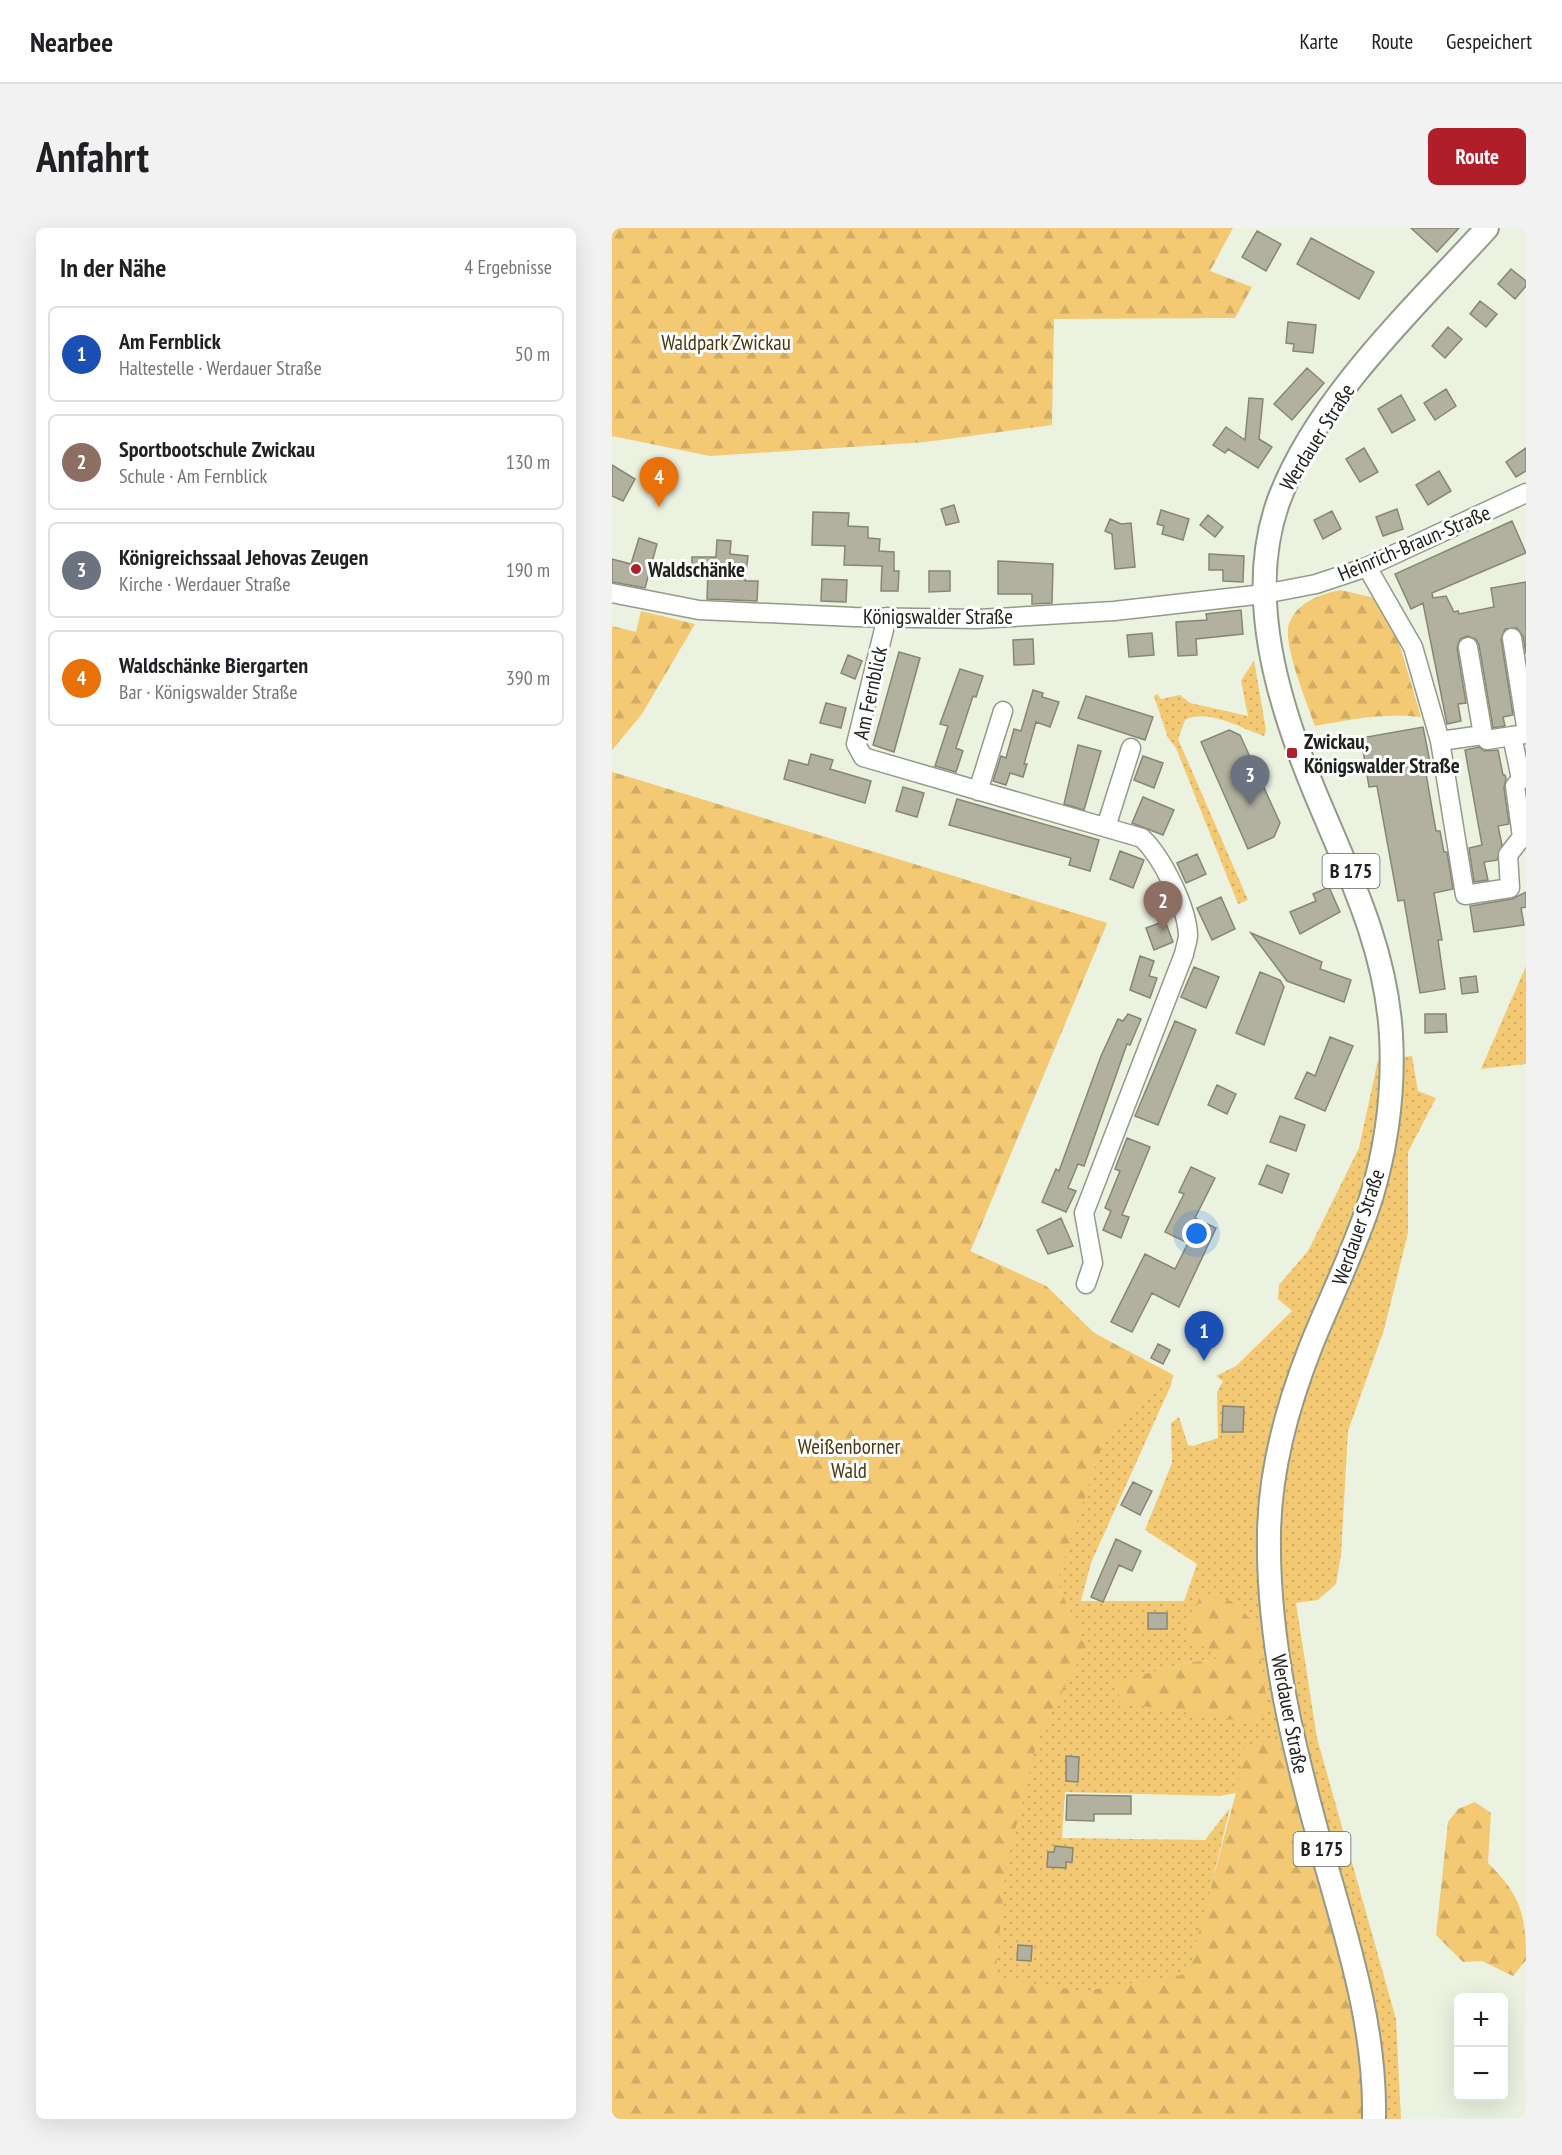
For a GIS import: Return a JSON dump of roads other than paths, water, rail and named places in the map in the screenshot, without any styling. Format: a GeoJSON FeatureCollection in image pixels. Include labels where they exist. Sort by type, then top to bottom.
{"type":"FeatureCollection","features":[{"type":"Feature","properties":{"kind":"main road","name":"Werdauer Straße"},"geometry":{"type":"LineString","coordinates":[[1374,2119],[1372,2059],[1366,2015],[1306,1792],[1279,1665],[1270,1578],[1269,1529],[1276,1469],[1296,1389],[1356,1239],[1382,1158],[1391,1079],[1391,1035],[1379,956],[1366,912],[1293,734],[1272,655],[1264,594],[1268,547],[1277,504],[1290,473],[1313,435],[1356,374],[1487,228]]}},
{"type":"Feature","properties":{"kind":"street","name":"Heinrich-Braun-Straße"},"geometry":{"type":"LineString","coordinates":[[1264,594],[1316,584],[1367,567],[1526,493]]}},
{"type":"Feature","properties":{"kind":"street"},"geometry":{"type":"LineString","coordinates":[[1367,567],[1413,647],[1440,741],[1465,895],[1510,888],[1508,855],[1522,837],[1515,786],[1521,779],[1521,732],[1512,638]]}},
{"type":"Feature","properties":{"kind":"street","name":"Königswalder Straße"},"geometry":{"type":"LineString","coordinates":[[612,593],[699,610],[978,618],[1114,611],[1264,594]]}},
{"type":"Feature","properties":{"kind":"street","name":"Am Fernblick"},"geometry":{"type":"LineString","coordinates":[[887,617],[856,744],[863,757],[1142,838],[1153,849],[1185,919],[1188,937],[1184,954],[1084,1213],[1093,1263],[1086,1284]]}},
{"type":"Feature","properties":{"kind":"street"},"geometry":{"type":"LineString","coordinates":[[1468,647],[1483,735],[1487,740],[1521,732]]}},
{"type":"Feature","properties":{"kind":"street"},"geometry":{"type":"LineString","coordinates":[[978,791],[1003,711]]}},
{"type":"Feature","properties":{"kind":"street"},"geometry":{"type":"LineString","coordinates":[[1440,741],[1483,735]]}},
{"type":"Feature","properties":{"kind":"street"},"geometry":{"type":"LineString","coordinates":[[1106,826],[1131,748]]}},
{"type":"Feature","properties":{"kind":"place","name":"Waldschänke Biergarten"},"geometry":{"type":"Point","coordinates":[659,507]}},
{"type":"Feature","properties":{"kind":"place","name":"Waldschänke"},"geometry":{"type":"Point","coordinates":[636,569]}},
{"type":"Feature","properties":{"kind":"place","name":"Zwickau, Königswalder Straße"},"geometry":{"type":"Point","coordinates":[1292,753]}},
{"type":"Feature","properties":{"kind":"place","name":"Königreichssaal Jehovas Zeugen"},"geometry":{"type":"Point","coordinates":[1250,805]}},
{"type":"Feature","properties":{"kind":"place","name":"Sportbootschule Zwickau"},"geometry":{"type":"Point","coordinates":[1163,931]}},
{"type":"Feature","properties":{"kind":"place","name":"Am Fernblick"},"geometry":{"type":"Point","coordinates":[1204,1361]}},
{"type":"Feature","properties":{"kind":"park label","name":"Waldpark Zwickau"},"geometry":{"type":"Point","coordinates":[726,342]}},
{"type":"Feature","properties":{"kind":"park label","name":"Weißenborner Wald"},"geometry":{"type":"Point","coordinates":[849,1458]}}]}
